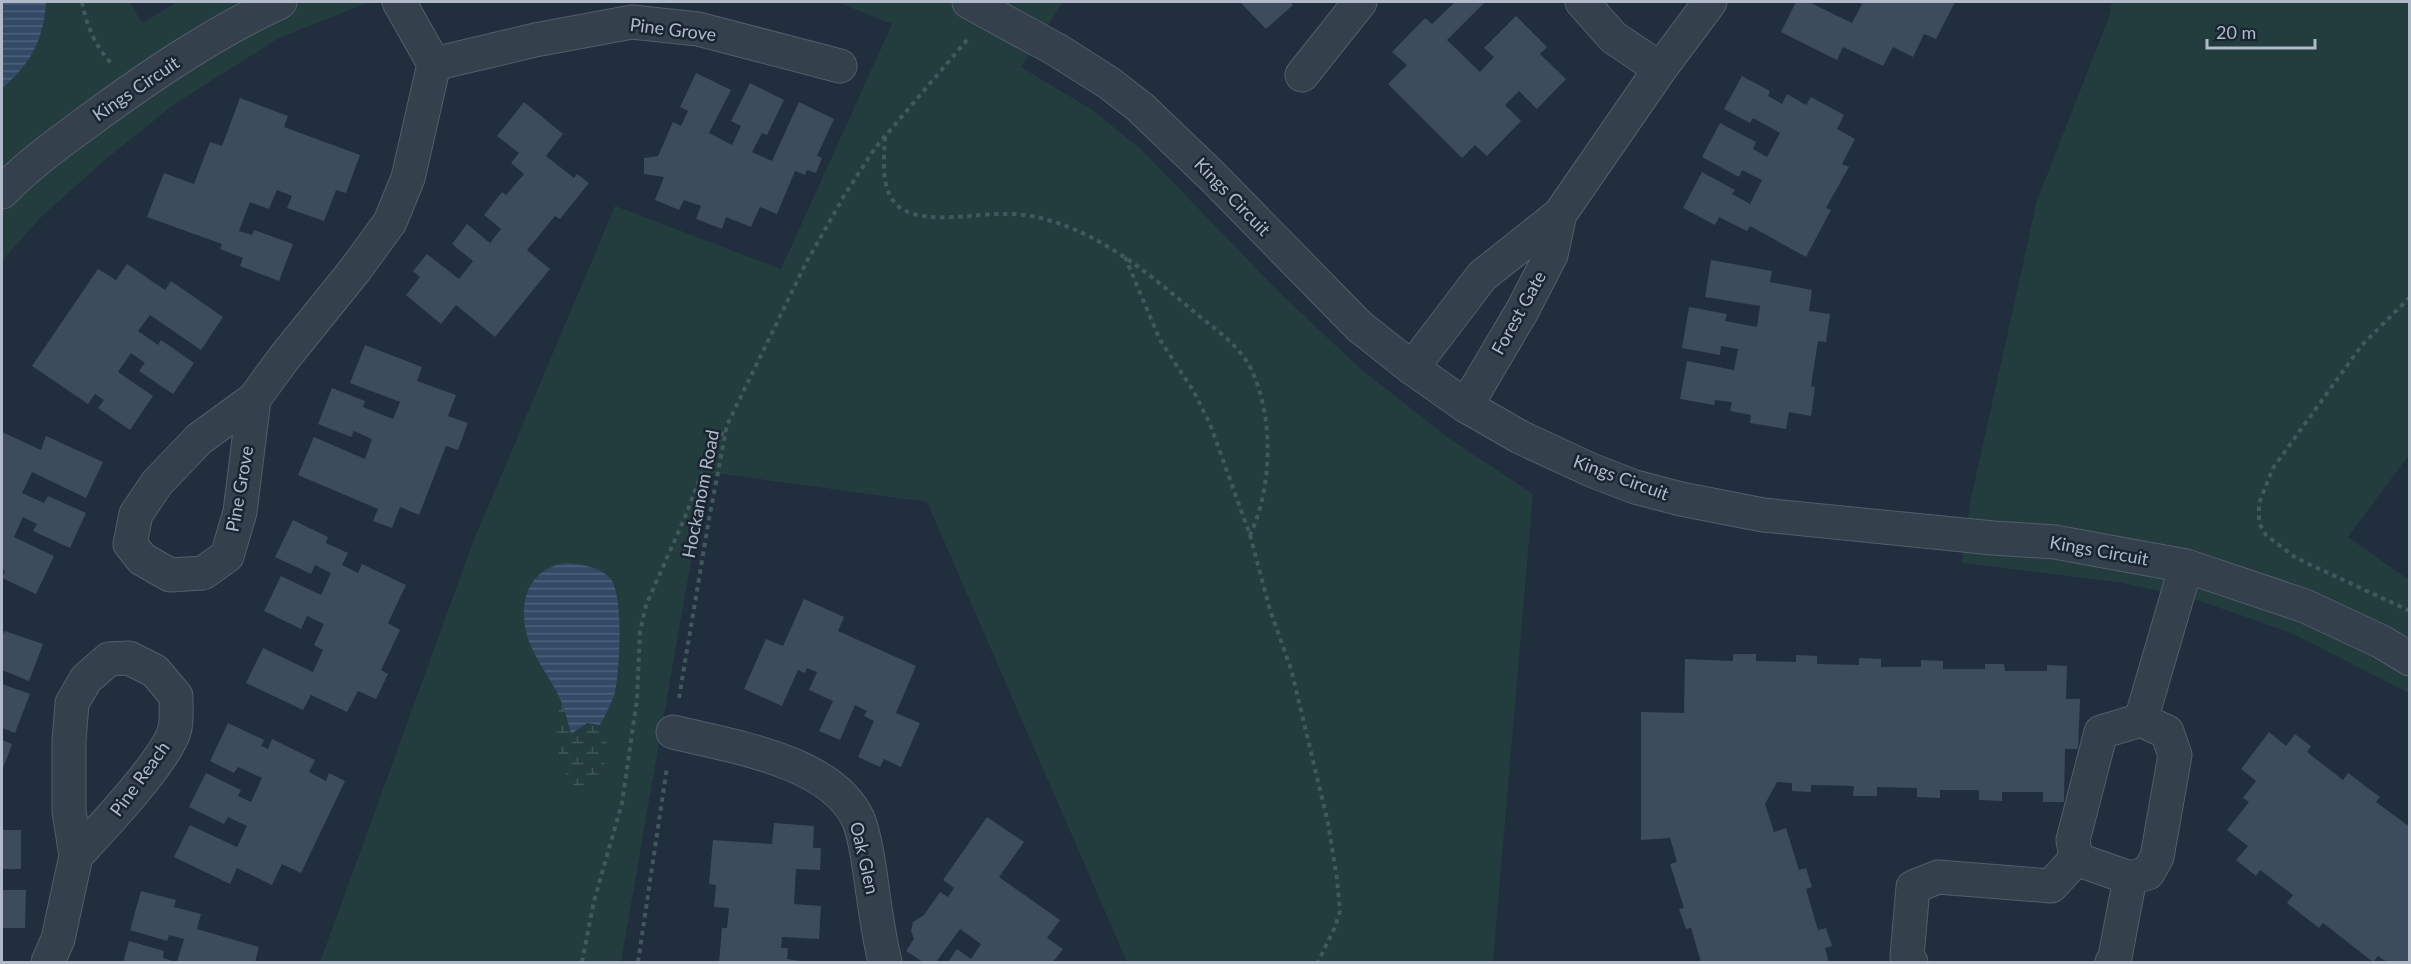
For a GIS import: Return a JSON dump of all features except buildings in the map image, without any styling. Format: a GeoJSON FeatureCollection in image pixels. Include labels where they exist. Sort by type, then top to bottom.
{"type":"FeatureCollection","features":[{"type":"Feature","properties":{"kind":"street","name":"Kings Circuit"},"geometry":{"type":"LineString","coordinates":[[2,192],[25,168],[135,87],[254,14],[280,2]]}},
{"type":"Feature","properties":{"kind":"street"},"geometry":{"type":"LineString","coordinates":[[399,2],[434,64]]}},
{"type":"Feature","properties":{"kind":"street"},"geometry":{"type":"LineString","coordinates":[[1302,75],[1360,2]]}},
{"type":"Feature","properties":{"kind":"street"},"geometry":{"type":"LineString","coordinates":[[1582,2],[1613,37],[1660,69]]}},
{"type":"Feature","properties":{"kind":"street","name":"Forest Gate"},"geometry":{"type":"LineString","coordinates":[[1412,368],[1482,276],[1560,214],[1660,69],[1710,2]]}},
{"type":"Feature","properties":{"kind":"street","name":"Kings Circuit"},"geometry":{"type":"LineString","coordinates":[[980,7],[1092,72],[1140,107],[1213,177],[1359,326],[1412,368],[1466,406],[1520,437],[1591,470],[1635,487],[1681,499],[1763,515],[2055,542],[2186,566],[2305,606],[2382,642],[2409,659]]}},
{"type":"Feature","properties":{"kind":"street","name":"Pine Grove"},"geometry":{"type":"LineString","coordinates":[[254,399],[240,512],[227,556],[203,573],[170,575],[142,559],[130,544],[136,514],[157,483],[199,440],[254,399],[390,222],[408,178],[434,64],[535,40],[632,22],[698,29],[840,66]]}},
{"type":"Feature","properties":{"kind":"street","name":"Forest Gate"},"geometry":{"type":"LineString","coordinates":[[1466,406],[1522,311],[1551,255],[1560,214]]}},
{"type":"Feature","properties":{"kind":"street"},"geometry":{"type":"LineString","coordinates":[[2141,720],[2186,566]]}},
{"type":"Feature","properties":{"kind":"street","name":"Pine Reach"},"geometry":{"type":"LineString","coordinates":[[48,963],[58,939],[76,856],[69,811],[69,741],[72,703],[86,679],[108,659],[129,658],[155,671],[176,696],[175,730],[159,758],[115,814],[76,856]]}},
{"type":"Feature","properties":{"kind":"street"},"geometry":{"type":"LineString","coordinates":[[2141,720],[2167,732],[2175,755],[2157,857],[2148,873],[2130,878],[2076,859],[2073,840],[2101,732],[2141,720]]}},
{"type":"Feature","properties":{"kind":"street","name":"Oak Glen"},"geometry":{"type":"LineString","coordinates":[[673,732],[739,748],[794,766],[832,786],[858,818],[866,847],[885,963]]}},
{"type":"Feature","properties":{"kind":"street"},"geometry":{"type":"LineString","coordinates":[[1911,963],[1906,957],[1913,887],[1938,877],[2051,886],[2076,859]]}},
{"type":"Feature","properties":{"kind":"street"},"geometry":{"type":"LineString","coordinates":[[2112,963],[2130,878]]}},
{"type":"Feature","properties":{"kind":"path"},"geometry":{"type":"LineString","coordinates":[[82,2],[88,24],[102,53],[135,87]]}},
{"type":"Feature","properties":{"kind":"path","name":"Hockanom Road"},"geometry":{"type":"LineString","coordinates":[[638,963],[673,732],[727,425],[806,263],[844,196],[980,7]]}},
{"type":"Feature","properties":{"kind":"path"},"geometry":{"type":"LineString","coordinates":[[885,136],[886,187],[891,197],[902,209],[949,218],[1004,213],[1044,219],[1073,230],[1125,257],[1212,325],[1237,349],[1249,366],[1262,403],[1267,466],[1265,491],[1250,535]]}},
{"type":"Feature","properties":{"kind":"path"},"geometry":{"type":"LineString","coordinates":[[1125,257],[1160,340],[1194,392],[1210,424],[1250,535],[1270,610],[1291,669],[1328,823],[1340,911],[1318,963]]}},
{"type":"Feature","properties":{"kind":"path"},"geometry":{"type":"LineString","coordinates":[[2409,297],[2362,345],[2273,468],[2259,503],[2259,523],[2266,535],[2278,546],[2296,558],[2409,611]]}},
{"type":"Feature","properties":{"kind":"path"},"geometry":{"type":"LineString","coordinates":[[582,963],[594,901],[622,803],[637,699],[640,632],[646,605],[704,470],[727,425]]}},
{"type":"Feature","properties":{"kind":"green space"},"geometry":{"type":"Polygon","coordinates":[[[2,2],[130,2],[142,23],[177,2],[370,2],[281,37],[176,103],[105,160],[41,217],[2,261],[2,2]]]}},
{"type":"Feature","properties":{"kind":"green space"},"geometry":{"type":"Polygon","coordinates":[[[837,2],[1063,2],[1021,67],[1091,109],[1140,148],[1282,295],[1362,370],[1450,439],[1533,494],[1493,962],[1127,962],[927,502],[714,473],[689,572],[621,962],[320,962],[473,542],[615,206],[781,269],[892,24],[837,2]]]}},
{"type":"Feature","properties":{"kind":"green space"},"geometry":{"type":"Polygon","coordinates":[[[2112,2],[2409,2],[2409,455],[2348,537],[2409,580],[2409,693],[2289,632],[2191,598],[2117,582],[1962,563],[1970,503],[2037,200],[2109,17],[2112,2]]]}},
{"type":"Feature","properties":{"kind":"green space"},"geometry":{"type":"Polygon","coordinates":[[[562,702],[572,734],[587,722],[600,725],[604,733],[606,751],[602,771],[586,793],[580,793],[567,776],[553,738],[553,727],[562,702]]]}},
{"type":"Feature","properties":{"kind":"water"},"geometry":{"type":"Polygon","coordinates":[[[2,2],[46,2],[42,28],[34,50],[20,70],[2,88],[2,2]]]}},
{"type":"Feature","properties":{"kind":"water"},"geometry":{"type":"Polygon","coordinates":[[[567,563],[584,565],[610,578],[617,599],[620,633],[617,682],[609,708],[600,725],[587,723],[571,734],[559,696],[531,646],[524,619],[524,605],[533,582],[541,573],[567,563]]]}}]}
